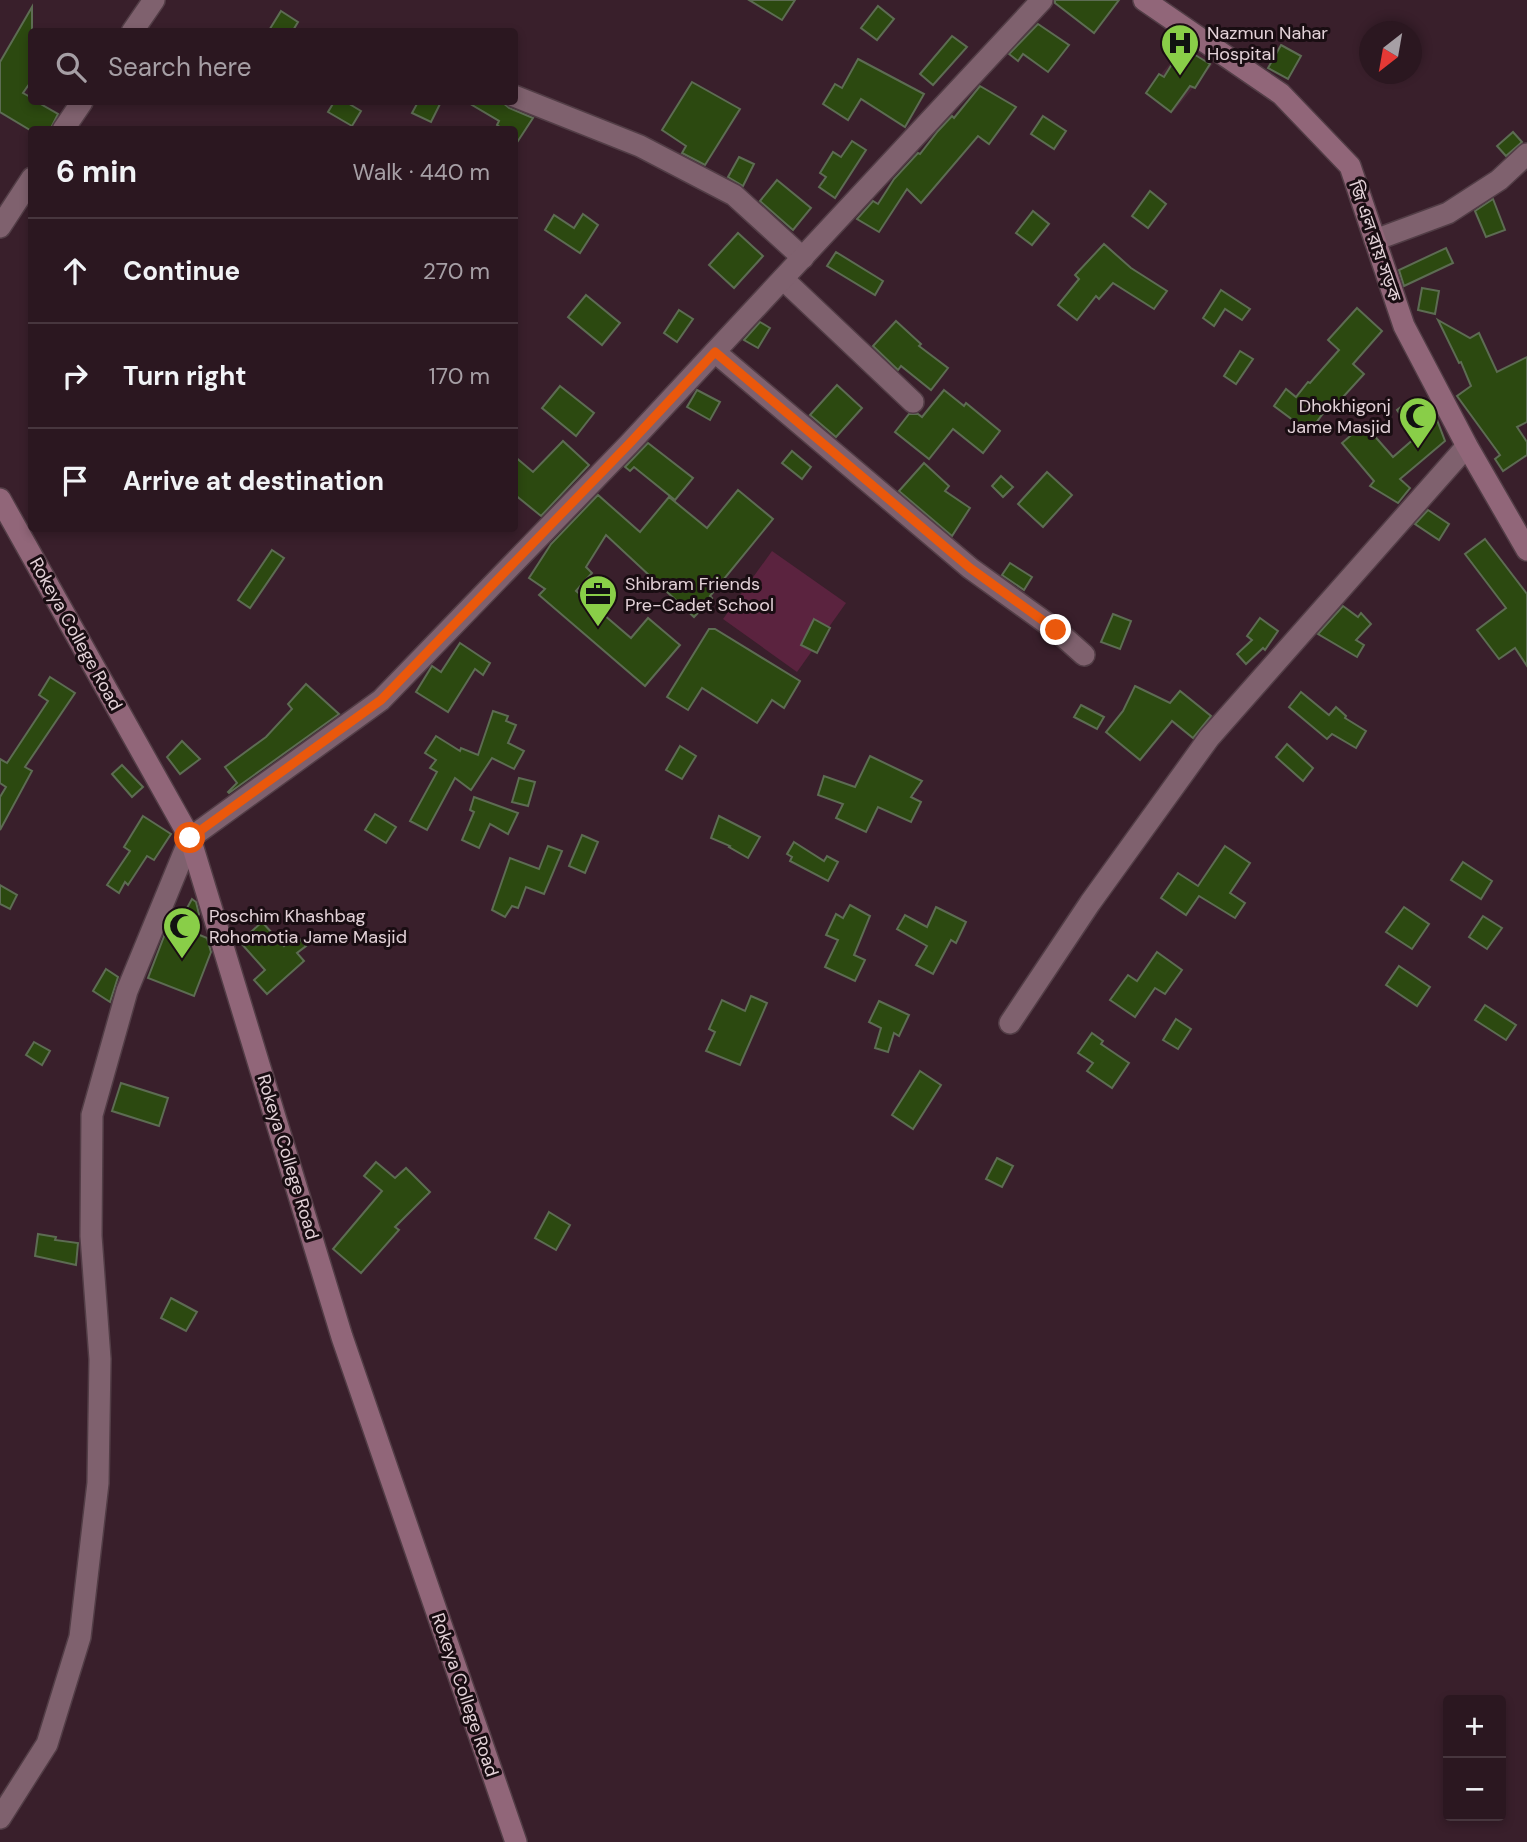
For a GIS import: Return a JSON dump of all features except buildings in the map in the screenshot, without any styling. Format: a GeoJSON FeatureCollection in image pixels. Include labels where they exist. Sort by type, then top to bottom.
{"type":"FeatureCollection","features":[{"type":"Feature","properties":{"kind":"street"},"geometry":{"type":"LineString","coordinates":[[135,28],[154,0]]}},
{"type":"Feature","properties":{"kind":"street"},"geometry":{"type":"LineString","coordinates":[[0,1818],[47,1744],[80,1637],[98,1483],[100,1359],[91,1236],[92,1115],[127,991],[190,838],[381,700],[629,444],[1042,0]]}},
{"type":"Feature","properties":{"kind":"street","name":"জি এল রায় সড়ক"},"geometry":{"type":"LineString","coordinates":[[1144,0],[1281,94],[1350,166],[1404,326],[1467,446],[1526,545]]}},
{"type":"Feature","properties":{"kind":"street"},"geometry":{"type":"LineString","coordinates":[[518,98],[640,146],[734,195],[803,258]]}},
{"type":"Feature","properties":{"kind":"street"},"geometry":{"type":"LineString","coordinates":[[66,126],[80,105]]}},
{"type":"Feature","properties":{"kind":"street"},"geometry":{"type":"LineString","coordinates":[[1375,240],[1448,213],[1499,180],[1527,154]]}},
{"type":"Feature","properties":{"kind":"street"},"geometry":{"type":"LineString","coordinates":[[0,227],[28,184]]}},
{"type":"Feature","properties":{"kind":"street"},"geometry":{"type":"LineString","coordinates":[[783,279],[913,402]]}},
{"type":"Feature","properties":{"kind":"street"},"geometry":{"type":"LineString","coordinates":[[715,352],[970,568],[1056,630],[1084,655]]}},
{"type":"Feature","properties":{"kind":"street"},"geometry":{"type":"LineString","coordinates":[[1010,1023],[1090,903],[1209,738],[1467,446]]}},
{"type":"Feature","properties":{"kind":"street","name":"Rokeya College Road"},"geometry":{"type":"LineString","coordinates":[[0,499],[190,838],[342,1336],[516,1842]]}},
{"type":"Feature","properties":{"kind":"shaded area","name":"Nazmun Nahar Hospital"},"geometry":{"type":"Polygon","coordinates":[[[1187,43],[1213,64],[1173,112],[1147,91],[1187,43]]]}},
{"type":"Feature","properties":{"kind":"shaded area"},"geometry":{"type":"Polygon","coordinates":[[[772,551],[846,603],[797,672],[723,619],[772,551]]]}},
{"type":"Feature","properties":{"kind":"place","name":"Nazmun Nahar Hospital"},"geometry":{"type":"Point","coordinates":[1180,77]}},
{"type":"Feature","properties":{"kind":"place","name":"Dhokhigonj Jame Masjid"},"geometry":{"type":"Point","coordinates":[1418,450]}},
{"type":"Feature","properties":{"kind":"place","name":"Shibram Friends Pre-Cadet School"},"geometry":{"type":"Point","coordinates":[598,628]}},
{"type":"Feature","properties":{"kind":"place","name":"Poschim Khashbag Rohomotia Jame Masjid"},"geometry":{"type":"Point","coordinates":[182,960]}},
{"type":"Feature","properties":{"kind":"route"},"geometry":{"type":"LineString","coordinates":[[190,838],[381,700],[715,352],[970,568],[1056,630]]}}]}
